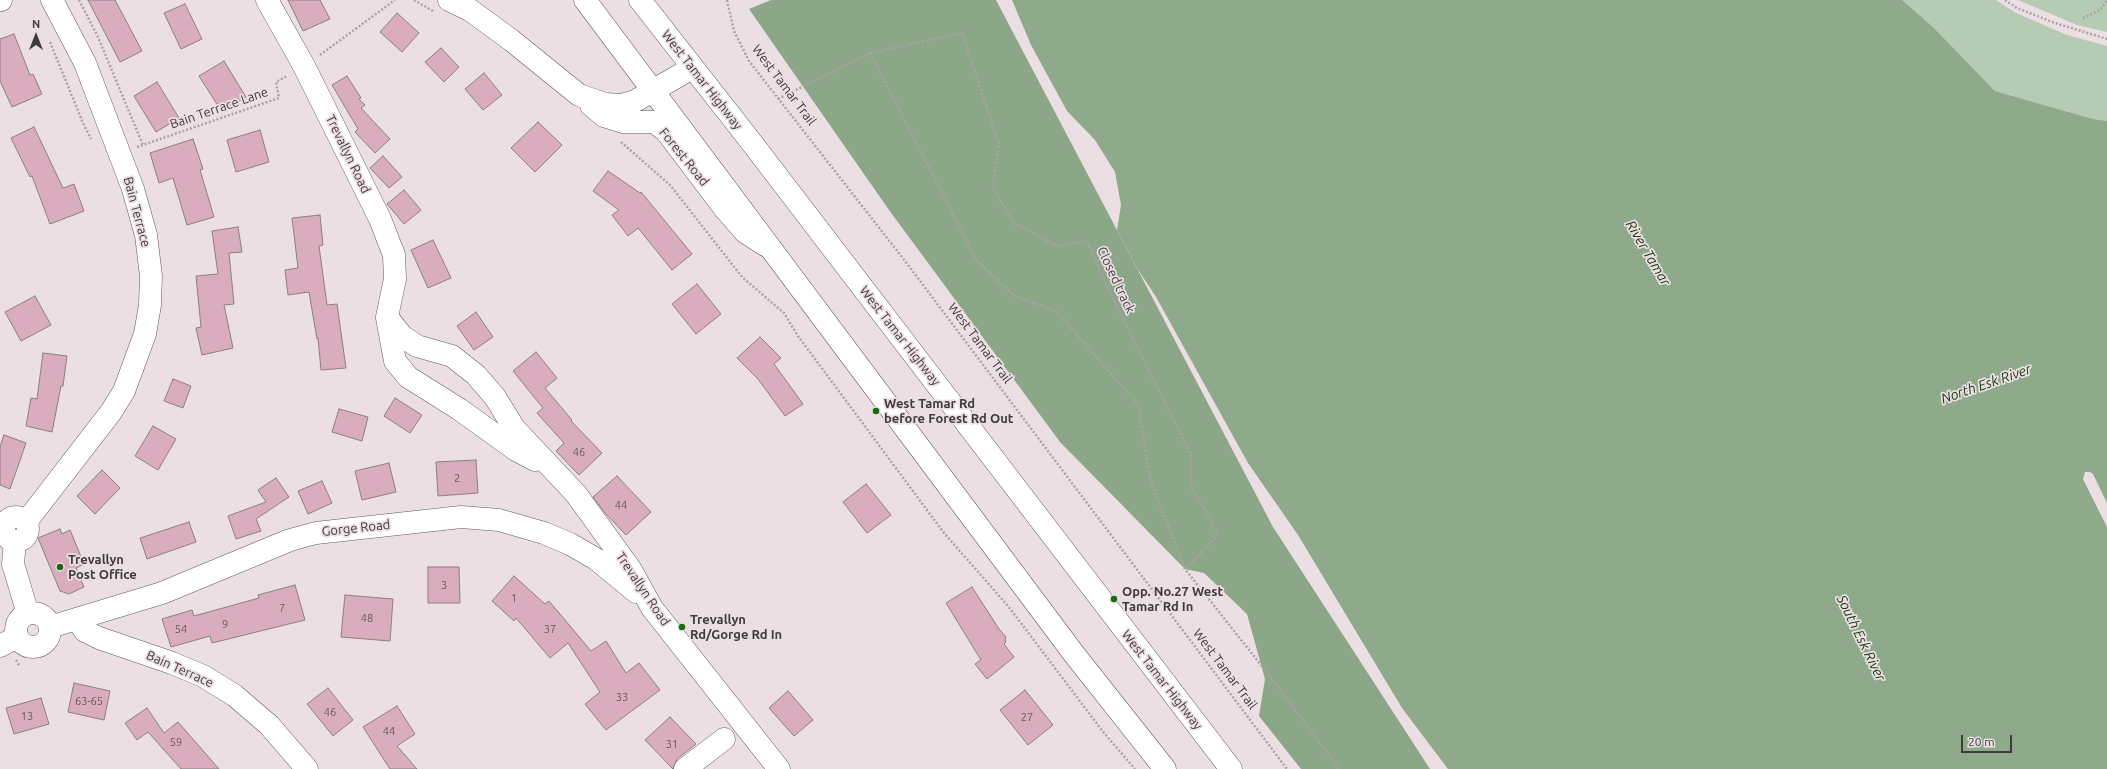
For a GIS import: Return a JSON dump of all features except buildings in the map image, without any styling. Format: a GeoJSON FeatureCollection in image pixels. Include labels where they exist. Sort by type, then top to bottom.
{"type":"FeatureCollection","features":[{"type":"Feature","properties":{"kind":"main road","name":"Bain Terrace"},"geometry":{"type":"LineString","coordinates":[[28,614],[13,564],[12,528],[111,412],[124,391],[145,334],[150,305],[151,276],[146,235],[133,189],[85,63],[52,0]]}},
{"type":"Feature","properties":{"kind":"main road","name":"Trevallyn Road"},"geometry":{"type":"LineString","coordinates":[[267,0],[304,66],[380,219],[394,255],[396,279],[387,317],[395,361],[408,376],[459,409],[516,450],[549,468]]}},
{"type":"Feature","properties":{"kind":"main road"},"geometry":{"type":"LineString","coordinates":[[585,0],[655,91],[1074,654],[1165,769]]}},
{"type":"Feature","properties":{"kind":"main road","name":"West Tamar Highway"},"geometry":{"type":"LineString","coordinates":[[640,0],[1232,769]]}},
{"type":"Feature","properties":{"kind":"main road","name":"Forest Road"},"geometry":{"type":"LineString","coordinates":[[442,6],[470,10],[505,35],[604,116],[623,122],[654,122],[666,131],[725,209],[745,232],[773,250]]}},
{"type":"Feature","properties":{"kind":"main road","name":"Forest Road"},"geometry":{"type":"LineString","coordinates":[[580,95],[605,104],[622,105],[635,101],[655,91],[692,68]]}},
{"type":"Feature","properties":{"kind":"main road","name":"Trevallyn Road"},"geometry":{"type":"LineString","coordinates":[[387,317],[402,336],[417,346],[452,356],[476,375],[495,397],[514,428],[549,468],[576,494],[631,570],[652,608],[779,769]]}},
{"type":"Feature","properties":{"kind":"main road","name":"Gorge Road"},"geometry":{"type":"LineString","coordinates":[[50,627],[162,594],[290,540],[316,532],[461,518],[486,519],[520,525],[570,544],[613,571],[652,608]]}},
{"type":"Feature","properties":{"kind":"main road"},"geometry":{"type":"LineString","coordinates":[[28,614],[42,616],[50,627],[48,638],[40,646],[29,647],[20,641],[8,641],[16,625],[23,616],[28,614]]}},
{"type":"Feature","properties":{"kind":"main road","name":"Bain Terrace"},"geometry":{"type":"LineString","coordinates":[[77,620],[85,631],[99,638],[172,663],[202,676],[234,695],[269,725],[307,769]]}},
{"type":"Feature","properties":{"kind":"main road"},"geometry":{"type":"LineString","coordinates":[[685,769],[724,739]]}},
{"type":"Feature","properties":{"kind":"path"},"geometry":{"type":"LineString","coordinates":[[79,0],[98,37],[143,145]]}},
{"type":"Feature","properties":{"kind":"path"},"geometry":{"type":"LineString","coordinates":[[304,66],[395,0]]}},
{"type":"Feature","properties":{"kind":"path"},"geometry":{"type":"LineString","coordinates":[[414,0],[442,6]]}},
{"type":"Feature","properties":{"kind":"path","name":"West Tamar Trail"},"geometry":{"type":"LineString","coordinates":[[727,0],[734,31],[749,61],[915,273],[1287,769]]}},
{"type":"Feature","properties":{"kind":"path"},"geometry":{"type":"LineString","coordinates":[[2005,0],[2017,8],[2056,23],[2107,39]]}},
{"type":"Feature","properties":{"kind":"path"},"geometry":{"type":"LineString","coordinates":[[2083,18],[2100,10],[2107,0]]}},
{"type":"Feature","properties":{"kind":"path","name":"Closed track"},"geometry":{"type":"LineString","coordinates":[[870,53],[962,33],[999,144],[993,188],[1014,223],[1057,246],[1087,241],[1114,301],[1191,454],[1191,487],[1219,534],[1185,568]]}},
{"type":"Feature","properties":{"kind":"path"},"geometry":{"type":"LineString","coordinates":[[47,36],[83,123],[94,144]]}},
{"type":"Feature","properties":{"kind":"path"},"geometry":{"type":"LineString","coordinates":[[778,99],[870,53],[977,261],[1014,296],[1056,311],[1138,404],[1150,480],[1185,568],[1276,684],[1339,769]]}},
{"type":"Feature","properties":{"kind":"path","name":"Bain Terrace Lane"},"geometry":{"type":"LineString","coordinates":[[120,152],[279,98],[276,82],[304,66]]}},
{"type":"Feature","properties":{"kind":"path"},"geometry":{"type":"LineString","coordinates":[[615,137],[670,185],[742,277],[784,313],[798,336],[944,533],[1008,606],[1104,733],[1135,769]]}},
{"type":"Feature","properties":{"kind":"shaded area"},"geometry":{"type":"Polygon","coordinates":[[[771,0],[996,0],[1273,527],[1430,769],[1301,769],[1259,716],[1265,679],[1247,614],[1204,573],[1185,569],[1060,442],[889,210],[749,9],[771,0]]]}},
{"type":"Feature","properties":{"kind":"shaded area"},"geometry":{"type":"Polygon","coordinates":[[[1902,0],[1996,0],[2016,13],[2067,35],[2107,46],[2107,121],[2093,119],[1995,91],[1933,27],[1902,0]]]}},
{"type":"Feature","properties":{"kind":"shaded area"},"geometry":{"type":"Polygon","coordinates":[[[2018,0],[2107,0],[2107,32],[2077,25],[2018,0]]]}},
{"type":"Feature","properties":{"kind":"water"},"geometry":{"type":"Polygon","coordinates":[[[1012,0],[1902,0],[1933,27],[1995,91],[2093,119],[2107,121],[2107,769],[1448,769],[1402,708],[1298,535],[1248,463],[1156,297],[1137,268],[1117,230],[1121,205],[1115,172],[1095,140],[1067,111],[1031,45],[1012,0]]]}},
{"type":"Feature","properties":{"kind":"pier"},"geometry":{"type":"Polygon","coordinates":[[[2085,472],[2090,472],[2093,474],[2107,503],[2107,527],[2083,479],[2085,472]]]}},
{"type":"Feature","properties":{"kind":"place","name":"West Tamar Rd before Forest Rd Out"},"geometry":{"type":"Point","coordinates":[876,411]}},
{"type":"Feature","properties":{"kind":"place","name":"Trevallyn Post Office"},"geometry":{"type":"Point","coordinates":[60,567]}},
{"type":"Feature","properties":{"kind":"place","name":"Opp. No.27 West Tamar Rd In"},"geometry":{"type":"Point","coordinates":[1114,599]}},
{"type":"Feature","properties":{"kind":"place","name":"Trevallyn Rd/Gorge Rd In"},"geometry":{"type":"Point","coordinates":[682,627]}},
{"type":"Feature","properties":{"kind":"water label","name":"River Tamar"},"geometry":{"type":"Point","coordinates":[1648,253]}},
{"type":"Feature","properties":{"kind":"water label","name":"North Esk River"},"geometry":{"type":"Point","coordinates":[1986,384]}},
{"type":"Feature","properties":{"kind":"water label","name":"South Esk River"},"geometry":{"type":"Point","coordinates":[1861,638]}}]}
